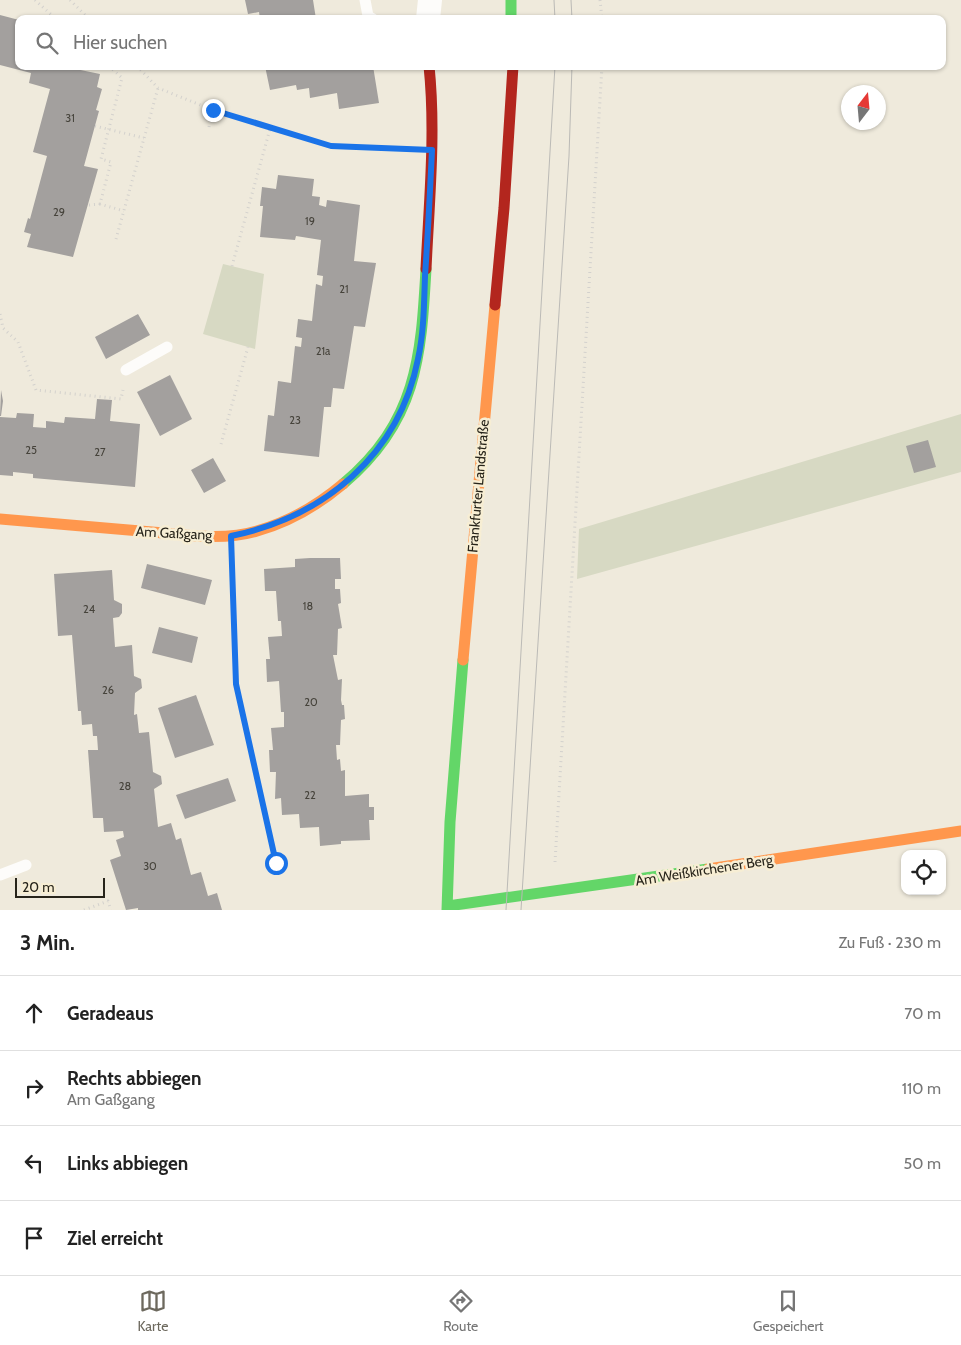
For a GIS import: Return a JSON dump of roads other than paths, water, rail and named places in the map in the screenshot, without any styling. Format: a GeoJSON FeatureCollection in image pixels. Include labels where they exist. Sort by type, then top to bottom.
{"type":"FeatureCollection","features":[{"type":"Feature","properties":{"kind":"main road"},"geometry":{"type":"LineString","coordinates":[[510,0],[511,15]]}},
{"type":"Feature","properties":{"kind":"main road","name":"Am Gaßgang"},"geometry":{"type":"LineString","coordinates":[[0,519],[188,535],[231,536],[263,529],[289,519],[320,502],[354,476],[376,451],[402,410],[414,378],[422,336],[432,150],[432,93],[429,70]]}},
{"type":"Feature","properties":{"kind":"main road","name":"Frankfurter Landstraße"},"geometry":{"type":"LineString","coordinates":[[444,909],[476,502],[504,208],[513,70]]}},
{"type":"Feature","properties":{"kind":"main road","name":"Am Weißkirchener Berg"},"geometry":{"type":"LineString","coordinates":[[444,909],[961,831]]}},
{"type":"Feature","properties":{"kind":"street"},"geometry":{"type":"LineString","coordinates":[[428,15],[430,0]]}},
{"type":"Feature","properties":{"kind":"lane"},"geometry":{"type":"LineString","coordinates":[[365,0],[368,15]]}},
{"type":"Feature","properties":{"kind":"lane"},"geometry":{"type":"LineString","coordinates":[[126,370],[167,347]]}},
{"type":"Feature","properties":{"kind":"lane"},"geometry":{"type":"LineString","coordinates":[[0,875],[26,865]]}},
{"type":"Feature","properties":{"kind":"tram line"},"geometry":{"type":"LineString","coordinates":[[554,0],[555,15]]}},
{"type":"Feature","properties":{"kind":"tram line"},"geometry":{"type":"LineString","coordinates":[[571,0],[572,15]]}},
{"type":"Feature","properties":{"kind":"tram line"},"geometry":{"type":"LineString","coordinates":[[506,910],[555,70]]}},
{"type":"Feature","properties":{"kind":"tram line"},"geometry":{"type":"LineString","coordinates":[[521,910],[569,156],[572,70]]}}]}
